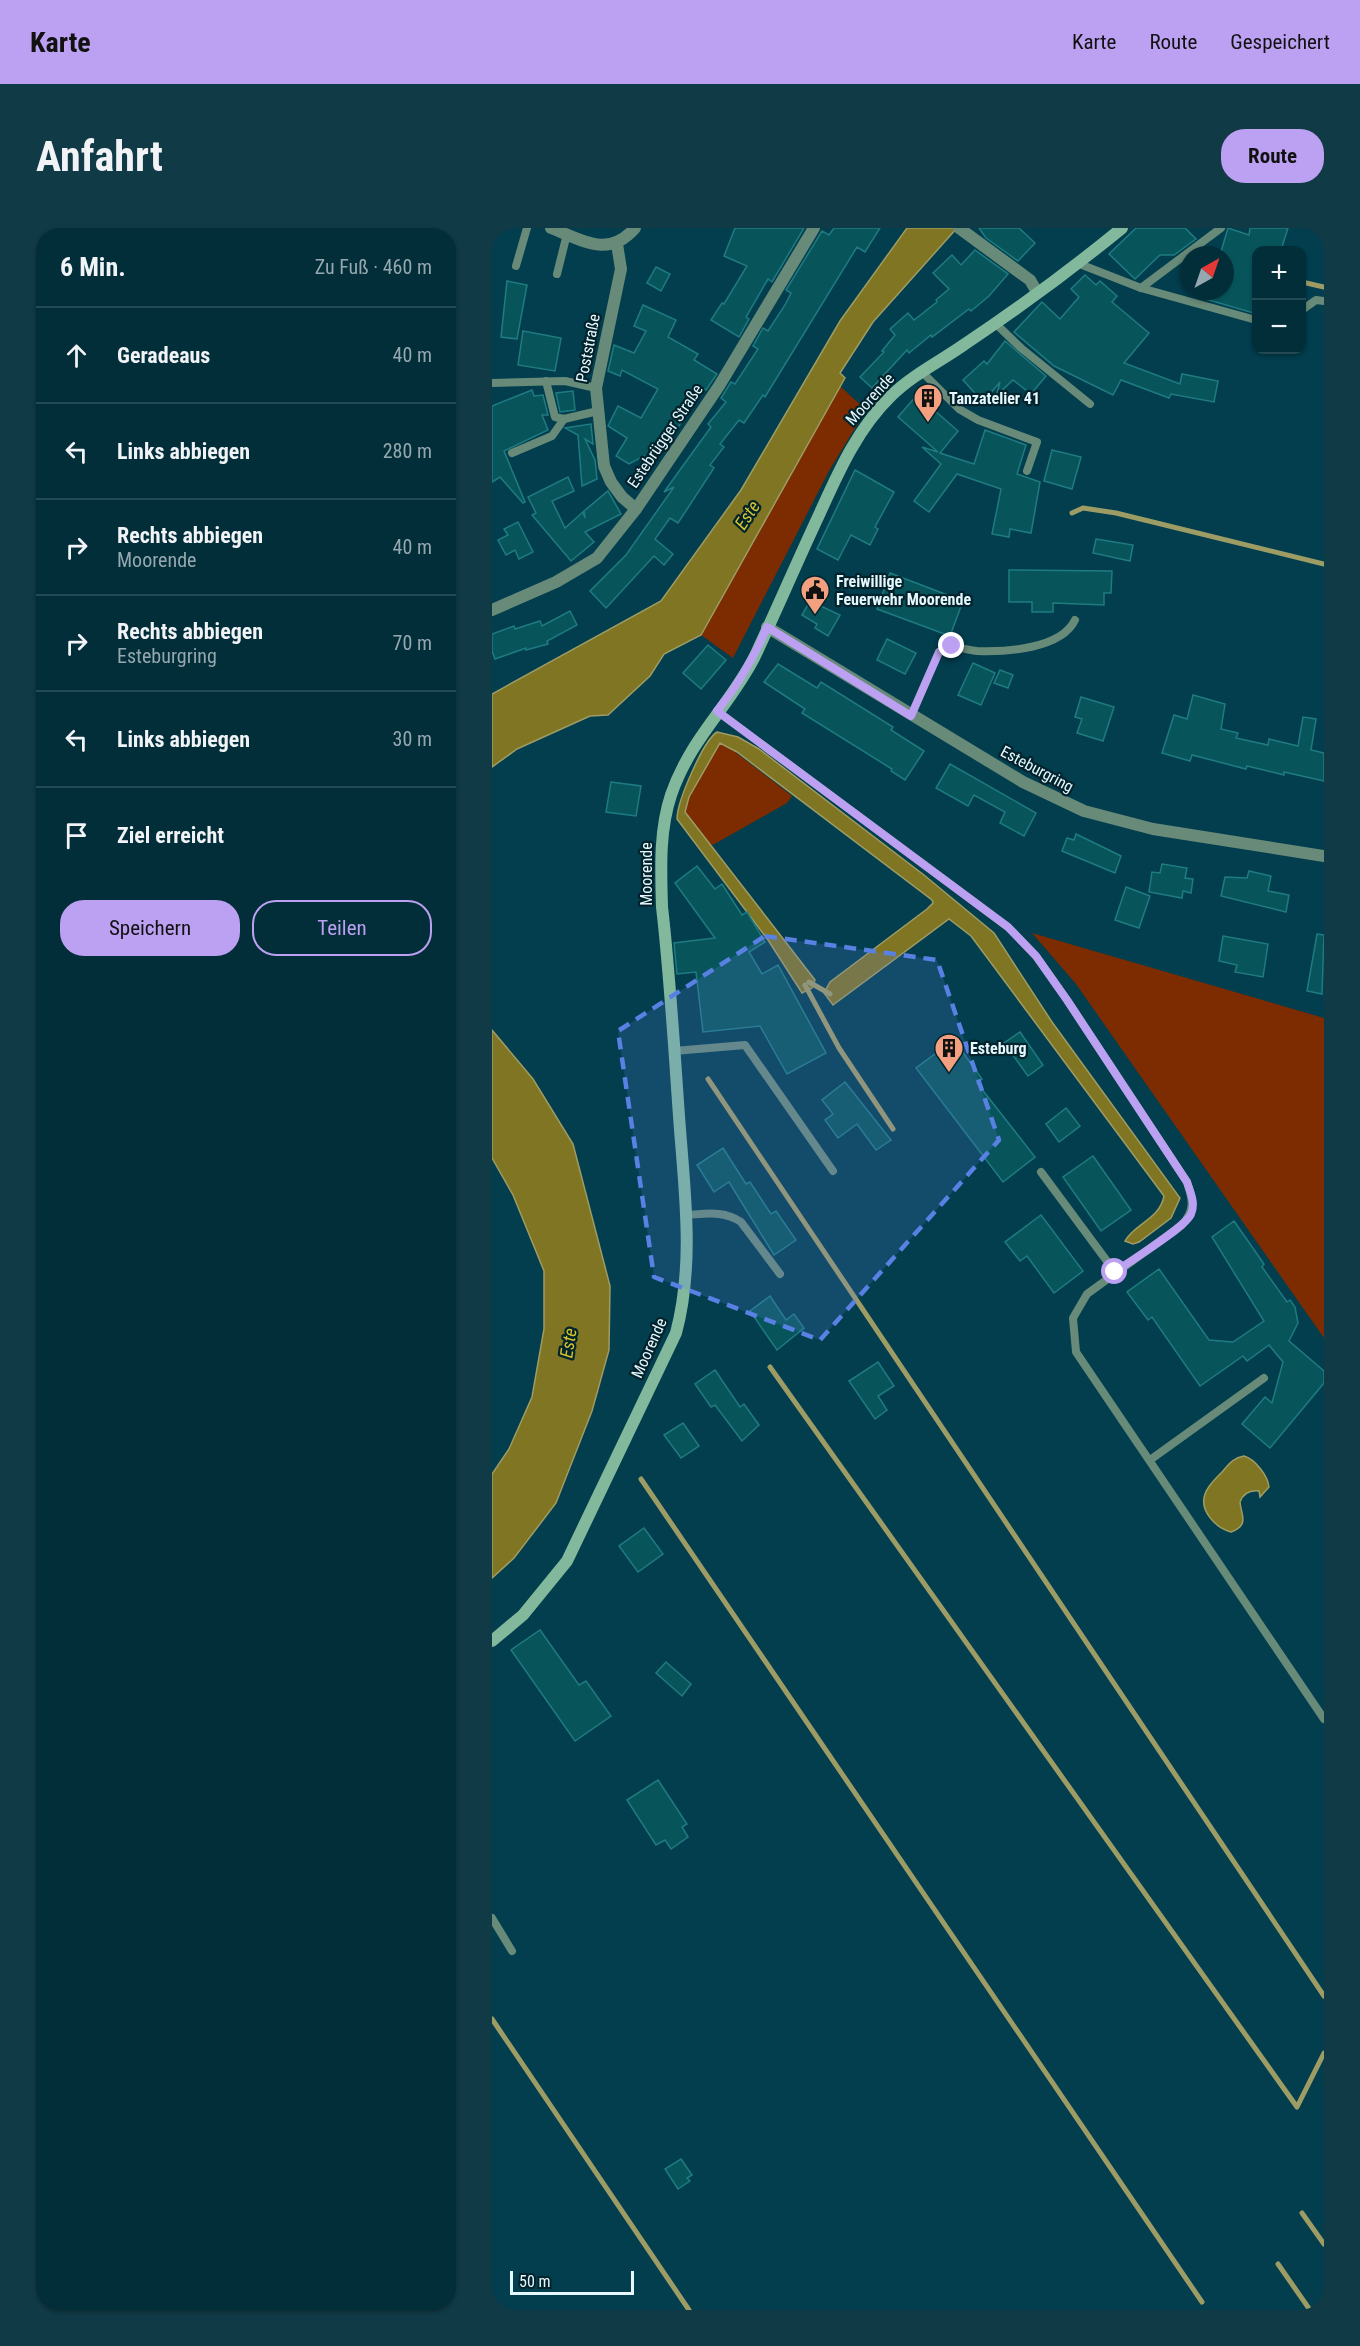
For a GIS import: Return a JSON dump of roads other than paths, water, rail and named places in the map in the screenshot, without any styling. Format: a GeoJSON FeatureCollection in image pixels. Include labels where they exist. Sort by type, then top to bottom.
{"type":"FeatureCollection","features":[{"type":"Feature","properties":{"kind":"street"},"geometry":{"type":"LineString","coordinates":[[550,228],[603,246],[617,244],[635,228]]}},
{"type":"Feature","properties":{"kind":"street","name":"Estebrügger Straße"},"geometry":{"type":"LineString","coordinates":[[492,610],[556,582],[597,558],[636,508],[719,386],[814,228]]}},
{"type":"Feature","properties":{"kind":"street","name":"Moorende"},"geometry":{"type":"LineString","coordinates":[[492,1641],[523,1615],[567,1561],[676,1333],[687,1276],[686,1215],[662,907],[663,831],[678,776],[717,711],[735,688],[754,657],[857,438],[891,396],[922,372],[995,323],[1122,228]]}},
{"type":"Feature","properties":{"kind":"street"},"geometry":{"type":"LineString","coordinates":[[961,229],[1030,280],[1037,292]]}},
{"type":"Feature","properties":{"kind":"street","name":"Poststraße"},"geometry":{"type":"LineString","coordinates":[[617,244],[621,270],[596,388],[604,466],[616,490],[636,508]]}},
{"type":"Feature","properties":{"kind":"street","name":"Esteburgring"},"geometry":{"type":"LineString","coordinates":[[767,627],[1023,782],[1084,811],[1153,830],[1324,856]]}},
{"type":"Feature","properties":{"kind":"lane"},"geometry":{"type":"LineString","coordinates":[[516,266],[526,228]]}},
{"type":"Feature","properties":{"kind":"lane"},"geometry":{"type":"LineString","coordinates":[[1141,288],[1221,228]]}},
{"type":"Feature","properties":{"kind":"lane"},"geometry":{"type":"LineString","coordinates":[[557,274],[567,234]]}},
{"type":"Feature","properties":{"kind":"lane"},"geometry":{"type":"LineString","coordinates":[[1077,263],[1141,288],[1252,319]]}},
{"type":"Feature","properties":{"kind":"lane"},"geometry":{"type":"LineString","coordinates":[[1306,307],[1316,300],[1324,300]]}},
{"type":"Feature","properties":{"kind":"lane"},"geometry":{"type":"LineString","coordinates":[[995,323],[1021,348],[1090,404]]}},
{"type":"Feature","properties":{"kind":"lane"},"geometry":{"type":"LineString","coordinates":[[922,372],[959,409],[978,420],[1037,442],[1028,471]]}},
{"type":"Feature","properties":{"kind":"lane"},"geometry":{"type":"LineString","coordinates":[[546,381],[555,417],[564,419],[598,411]]}},
{"type":"Feature","properties":{"kind":"lane"},"geometry":{"type":"LineString","coordinates":[[492,383],[565,381],[596,388]]}},
{"type":"Feature","properties":{"kind":"lane"},"geometry":{"type":"LineString","coordinates":[[512,453],[552,436],[564,419]]}},
{"type":"Feature","properties":{"kind":"lane"},"geometry":{"type":"LineString","coordinates":[[911,716],[939,652],[945,648],[1000,651],[1048,642],[1062,637],[1075,620]]}},
{"type":"Feature","properties":{"kind":"lane"},"geometry":{"type":"LineString","coordinates":[[717,711],[1008,927],[1043,965],[1187,1182],[1193,1200],[1191,1214],[1182,1225],[1087,1294],[1073,1318],[1076,1352],[1324,1719]]}},
{"type":"Feature","properties":{"kind":"lane"},"geometry":{"type":"LineString","coordinates":[[674,1051],[745,1046],[833,1171]]}},
{"type":"Feature","properties":{"kind":"lane"},"geometry":{"type":"LineString","coordinates":[[1041,1172],[1115,1272]]}},
{"type":"Feature","properties":{"kind":"lane"},"geometry":{"type":"LineString","coordinates":[[686,1215],[727,1214],[735,1217],[780,1274]]}},
{"type":"Feature","properties":{"kind":"lane"},"geometry":{"type":"LineString","coordinates":[[1150,1460],[1264,1378]]}},
{"type":"Feature","properties":{"kind":"lane"},"geometry":{"type":"LineString","coordinates":[[492,1918],[512,1951]]}},
{"type":"Feature","properties":{"kind":"water","name":"Este"},"geometry":{"type":"Polygon","coordinates":[[[907,228],[957,228],[873,322],[840,373],[845,378],[701,635],[664,654],[650,676],[608,715],[590,716],[517,749],[492,767],[492,694],[661,601],[741,490],[840,321],[907,228]]]}},
{"type":"Feature","properties":{"kind":"water"},"geometry":{"type":"Polygon","coordinates":[[[717,732],[738,737],[759,749],[924,875],[994,933],[1052,1022],[1180,1198],[1171,1218],[1139,1242],[1133,1244],[1125,1241],[1134,1230],[1152,1216],[1162,1204],[1164,1196],[971,936],[949,919],[833,1005],[824,993],[830,982],[927,909],[933,903],[932,900],[737,752],[720,743],[689,797],[685,812],[815,980],[812,988],[802,993],[768,940],[677,819],[681,800],[692,772],[705,747],[717,732]]]}},
{"type":"Feature","properties":{"kind":"water","name":"Este"},"geometry":{"type":"Polygon","coordinates":[[[492,1030],[533,1079],[573,1144],[610,1286],[609,1350],[592,1411],[556,1503],[514,1558],[492,1578],[492,1474],[509,1449],[532,1397],[544,1329],[544,1271],[513,1195],[492,1158],[492,1030]]]}},
{"type":"Feature","properties":{"kind":"water"},"geometry":{"type":"Polygon","coordinates":[[[1244,1456],[1260,1468],[1269,1487],[1260,1497],[1259,1491],[1256,1491],[1243,1497],[1240,1502],[1243,1515],[1241,1526],[1231,1532],[1220,1527],[1210,1518],[1204,1507],[1205,1494],[1215,1479],[1232,1462],[1244,1456]]]}},
{"type":"Feature","properties":{"kind":"waterway"},"geometry":{"type":"LineString","coordinates":[[1306,283],[1324,287]]}},
{"type":"Feature","properties":{"kind":"waterway"},"geometry":{"type":"LineString","coordinates":[[1072,513],[1083,508],[1116,513],[1324,564]]}},
{"type":"Feature","properties":{"kind":"waterway"},"geometry":{"type":"LineString","coordinates":[[809,982],[830,994]]}},
{"type":"Feature","properties":{"kind":"waterway"},"geometry":{"type":"LineString","coordinates":[[805,985],[839,1048],[893,1129]]}},
{"type":"Feature","properties":{"kind":"waterway"},"geometry":{"type":"LineString","coordinates":[[708,1079],[1324,1996]]}},
{"type":"Feature","properties":{"kind":"waterway"},"geometry":{"type":"LineString","coordinates":[[770,1367],[1297,2107],[1324,2053]]}},
{"type":"Feature","properties":{"kind":"waterway"},"geometry":{"type":"LineString","coordinates":[[641,1479],[1202,2302]]}},
{"type":"Feature","properties":{"kind":"waterway"},"geometry":{"type":"LineString","coordinates":[[492,2019],[689,2310]]}},
{"type":"Feature","properties":{"kind":"waterway"},"geometry":{"type":"LineString","coordinates":[[1302,2213],[1324,2244]]}},
{"type":"Feature","properties":{"kind":"waterway"},"geometry":{"type":"LineString","coordinates":[[1278,2264],[1310,2310]]}},
{"type":"Feature","properties":{"kind":"place","name":"Tanzatelier 41"},"geometry":{"type":"Point","coordinates":[928,424]}},
{"type":"Feature","properties":{"kind":"place","name":"Freiwillige Feuerwehr Moorende"},"geometry":{"type":"Point","coordinates":[815,616]}},
{"type":"Feature","properties":{"kind":"place","name":"Esteburg"},"geometry":{"type":"Point","coordinates":[949,1074]}}]}
